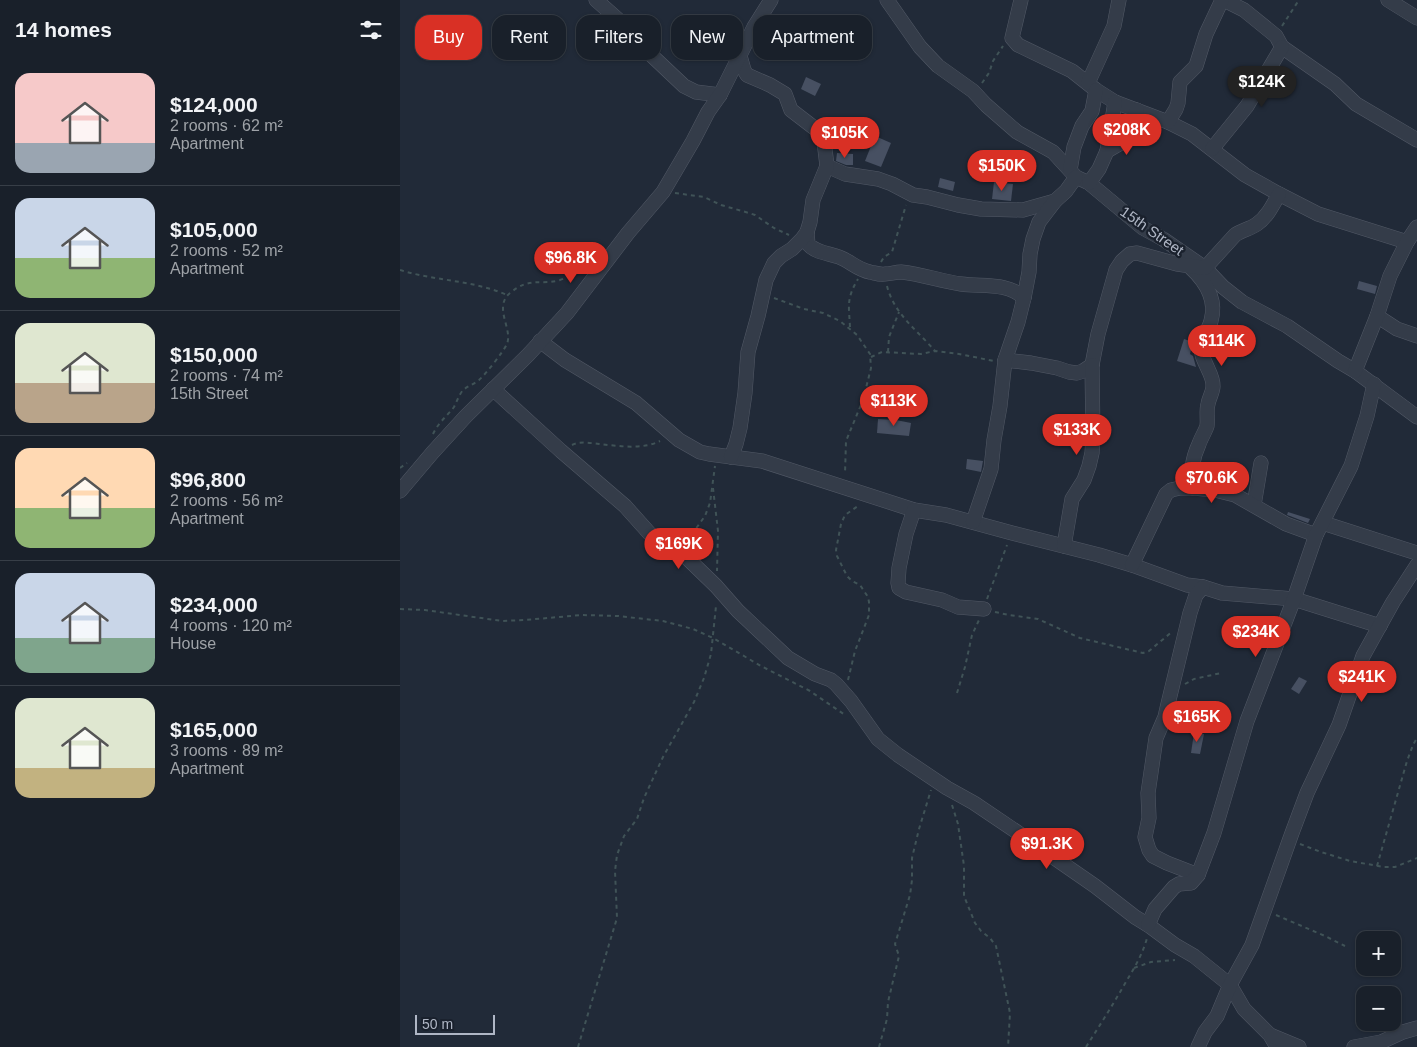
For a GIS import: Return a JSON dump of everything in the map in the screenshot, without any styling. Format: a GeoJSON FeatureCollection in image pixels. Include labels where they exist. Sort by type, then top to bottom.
{"type":"FeatureCollection","features":[{"type":"Feature","properties":{"kind":"street"},"geometry":{"type":"LineString","coordinates":[[596,0],[622,23],[648,52],[684,86],[696,92],[720,95]]}},
{"type":"Feature","properties":{"kind":"street"},"geometry":{"type":"LineString","coordinates":[[743,49],[761,7],[771,0]]}},
{"type":"Feature","properties":{"kind":"street","name":"15th Street"},"geometry":{"type":"LineString","coordinates":[[887,0],[920,47],[938,66],[974,91],[986,105],[1017,132],[1054,152],[1078,176],[1143,228],[1164,239],[1205,268],[1223,287],[1242,302],[1287,326],[1374,384],[1417,417]]}},
{"type":"Feature","properties":{"kind":"street"},"geometry":{"type":"LineString","coordinates":[[1021,0],[1012,38],[1018,45],[1072,71],[1115,102],[1168,122],[1192,134],[1245,175],[1318,214],[1407,242]]}},
{"type":"Feature","properties":{"kind":"street"},"geometry":{"type":"LineString","coordinates":[[1078,176],[1074,147],[1080,131],[1092,111],[1092,86],[1114,26],[1119,0]]}},
{"type":"Feature","properties":{"kind":"street"},"geometry":{"type":"LineString","coordinates":[[1168,122],[1179,100],[1178,86],[1196,66],[1206,34],[1223,0],[1247,5],[1279,42],[1335,84],[1356,104],[1417,140]]}},
{"type":"Feature","properties":{"kind":"street"},"geometry":{"type":"LineString","coordinates":[[1388,0],[1417,18]]}},
{"type":"Feature","properties":{"kind":"street"},"geometry":{"type":"LineString","coordinates":[[1212,149],[1247,106],[1279,42]]}},
{"type":"Feature","properties":{"kind":"street"},"geometry":{"type":"LineString","coordinates":[[400,491],[440,445],[567,313],[628,233],[663,192],[694,141],[708,112],[720,95],[738,60]]}},
{"type":"Feature","properties":{"kind":"street"},"geometry":{"type":"LineString","coordinates":[[731,457],[740,428],[748,352],[766,280],[774,263],[805,236],[814,200],[827,166],[824,141],[817,130],[791,110],[785,94],[747,75],[741,60]]}},
{"type":"Feature","properties":{"kind":"street"},"geometry":{"type":"LineString","coordinates":[[974,522],[992,469],[1005,361],[1024,298],[1033,239],[1039,222],[1054,201],[1066,191],[1078,176],[1099,169],[1107,150],[1115,102]]}},
{"type":"Feature","properties":{"kind":"street"},"geometry":{"type":"LineString","coordinates":[[1107,150],[1126,140],[1137,110]]}},
{"type":"Feature","properties":{"kind":"street"},"geometry":{"type":"LineString","coordinates":[[827,166],[845,174],[878,179],[913,195],[940,199],[958,205],[981,209],[1023,210],[1054,201]]}},
{"type":"Feature","properties":{"kind":"street"},"geometry":{"type":"LineString","coordinates":[[1064,546],[1072,499],[1084,480],[1092,453],[1092,365],[1098,334],[1116,270],[1130,254],[1137,253],[1205,268],[1235,235],[1263,220],[1279,194]]}},
{"type":"Feature","properties":{"kind":"street"},"geometry":{"type":"LineString","coordinates":[[1355,371],[1390,276],[1407,242],[1417,227]]}},
{"type":"Feature","properties":{"kind":"street"},"geometry":{"type":"LineString","coordinates":[[805,236],[811,248],[841,257],[861,270],[876,273],[908,273],[962,284],[998,287],[1019,293],[1024,298]]}},
{"type":"Feature","properties":{"kind":"street"},"geometry":{"type":"LineString","coordinates":[[1189,266],[1204,281],[1212,297],[1213,306],[1211,322],[1201,348],[1204,362],[1213,379],[1213,386],[1207,404],[1207,425],[1194,455],[1191,474],[1193,488]]}},
{"type":"Feature","properties":{"kind":"street"},"geometry":{"type":"LineString","coordinates":[[1376,316],[1397,329],[1417,336]]}},
{"type":"Feature","properties":{"kind":"street"},"geometry":{"type":"LineString","coordinates":[[540,341],[566,360],[636,403],[679,440],[700,452],[762,461],[914,510],[946,515],[1064,546],[1132,565],[1187,585],[1203,587],[1222,593],[1294,599],[1380,626]]}},
{"type":"Feature","properties":{"kind":"street"},"geometry":{"type":"LineString","coordinates":[[1005,361],[1048,366],[1077,373],[1092,365]]}},
{"type":"Feature","properties":{"kind":"street"},"geometry":{"type":"LineString","coordinates":[[1149,925],[1155,909],[1174,888],[1179,884],[1192,883],[1198,875],[1214,833],[1247,721],[1319,529],[1351,466],[1367,416],[1374,384]]}},
{"type":"Feature","properties":{"kind":"street"},"geometry":{"type":"LineString","coordinates":[[493,389],[625,506],[650,534],[680,551],[716,586],[738,611],[788,658],[815,674],[831,680],[851,701],[878,740],[898,756],[1010,827],[1095,886],[1134,917],[1149,925],[1174,945],[1194,956],[1230,985],[1244,1009],[1274,1041],[1299,1047]]}},
{"type":"Feature","properties":{"kind":"street"},"geometry":{"type":"LineString","coordinates":[[1254,505],[1261,463]]}},
{"type":"Feature","properties":{"kind":"street"},"geometry":{"type":"LineString","coordinates":[[1132,565],[1166,494],[1171,490],[1180,488],[1215,490],[1235,495],[1286,524],[1319,529],[1417,553]]}},
{"type":"Feature","properties":{"kind":"street"},"geometry":{"type":"LineString","coordinates":[[914,510],[906,534],[899,568],[899,588],[906,592],[942,600],[958,607],[984,609]]}},
{"type":"Feature","properties":{"kind":"street"},"geometry":{"type":"LineString","coordinates":[[1198,1047],[1205,1032],[1217,1016],[1230,985],[1252,945],[1307,793],[1339,725],[1363,656],[1393,602],[1417,565]]}},
{"type":"Feature","properties":{"kind":"street"},"geometry":{"type":"LineString","coordinates":[[1198,875],[1153,856],[1145,837],[1149,818],[1148,792],[1156,738],[1165,717],[1190,613],[1196,595],[1203,587]]}},
{"type":"Feature","properties":{"kind":"street"},"geometry":{"type":"LineString","coordinates":[[1354,1047],[1381,1042],[1417,1028]]}},
{"type":"Feature","properties":{"kind":"path"},"geometry":{"type":"LineString","coordinates":[[1279,42],[1299,0]]}},
{"type":"Feature","properties":{"kind":"path"},"geometry":{"type":"LineString","coordinates":[[974,91],[986,78],[993,61],[1003,46],[1012,38]]}},
{"type":"Feature","properties":{"kind":"path"},"geometry":{"type":"LineString","coordinates":[[663,192],[704,197],[716,203],[755,215],[774,228],[805,236]]}},
{"type":"Feature","properties":{"kind":"path"},"geometry":{"type":"LineString","coordinates":[[876,273],[884,257],[892,252],[902,222],[904,209],[908,200],[913,195]]}},
{"type":"Feature","properties":{"kind":"path"},"geometry":{"type":"LineString","coordinates":[[432,435],[455,405],[460,394],[486,374],[507,345],[508,337],[503,308],[507,295],[526,283],[554,281],[568,277],[594,257]]}},
{"type":"Feature","properties":{"kind":"path"},"geometry":{"type":"LineString","coordinates":[[400,270],[432,278],[472,284],[507,295]]}},
{"type":"Feature","properties":{"kind":"path"},"geometry":{"type":"LineString","coordinates":[[876,273],[888,290],[899,312],[935,351]]}},
{"type":"Feature","properties":{"kind":"path"},"geometry":{"type":"LineString","coordinates":[[850,328],[848,307],[850,293],[862,274],[876,273]]}},
{"type":"Feature","properties":{"kind":"path"},"geometry":{"type":"LineString","coordinates":[[763,294],[804,309],[823,313],[840,321],[850,328],[864,343],[870,354],[871,368],[863,400],[846,441],[845,487]]}},
{"type":"Feature","properties":{"kind":"path"},"geometry":{"type":"LineString","coordinates":[[888,352],[889,337],[899,312]]}},
{"type":"Feature","properties":{"kind":"path"},"geometry":{"type":"LineString","coordinates":[[871,357],[888,352],[921,354],[935,351],[1005,361]]}},
{"type":"Feature","properties":{"kind":"path"},"geometry":{"type":"LineString","coordinates":[[561,451],[575,443],[647,446],[673,435]]}},
{"type":"Feature","properties":{"kind":"path"},"geometry":{"type":"LineString","coordinates":[[680,551],[705,516],[710,504],[716,455]]}},
{"type":"Feature","properties":{"kind":"path"},"geometry":{"type":"LineString","coordinates":[[400,468],[410,460]]}},
{"type":"Feature","properties":{"kind":"path"},"geometry":{"type":"LineString","coordinates":[[578,1047],[618,918],[615,871],[617,855],[624,836],[637,819],[644,798],[663,757],[694,702],[711,654],[716,610],[718,531],[713,488]]}},
{"type":"Feature","properties":{"kind":"path"},"geometry":{"type":"LineString","coordinates":[[844,693],[855,651],[869,615],[869,602],[860,585],[852,581],[843,569],[836,550],[841,524],[845,515],[874,498]]}},
{"type":"Feature","properties":{"kind":"path"},"geometry":{"type":"LineString","coordinates":[[400,609],[424,610],[502,621],[582,615],[618,616],[663,621],[694,629],[713,638],[761,666],[810,691],[847,716]]}},
{"type":"Feature","properties":{"kind":"path"},"geometry":{"type":"LineString","coordinates":[[984,609],[1038,619],[1080,638],[1143,653],[1153,648],[1174,629]]}},
{"type":"Feature","properties":{"kind":"path"},"geometry":{"type":"LineString","coordinates":[[1170,697],[1189,681],[1220,673]]}},
{"type":"Feature","properties":{"kind":"path"},"geometry":{"type":"LineString","coordinates":[[1377,866],[1407,760],[1417,738]]}},
{"type":"Feature","properties":{"kind":"path"},"geometry":{"type":"LineString","coordinates":[[879,1047],[887,1019],[888,1002],[899,956],[895,944],[910,895],[912,858],[934,779]]}},
{"type":"Feature","properties":{"kind":"path"},"geometry":{"type":"LineString","coordinates":[[953,806],[958,824],[964,866],[963,888],[966,903],[975,923],[996,946],[1010,1013],[1008,1047]]}},
{"type":"Feature","properties":{"kind":"path"},"geometry":{"type":"LineString","coordinates":[[1290,839],[1350,862],[1392,868],[1417,858]]}},
{"type":"Feature","properties":{"kind":"path"},"geometry":{"type":"LineString","coordinates":[[1264,910],[1345,946]]}},
{"type":"Feature","properties":{"kind":"path"},"geometry":{"type":"LineString","coordinates":[[1086,1047],[1134,968],[1144,948],[1149,925]]}},
{"type":"Feature","properties":{"kind":"path"},"geometry":{"type":"LineString","coordinates":[[1134,968],[1152,962],[1194,956]]}},
{"type":"Feature","properties":{"kind":"building"},"geometry":{"type":"Polygon","coordinates":[[[806,77],[821,84],[815,96],[801,89],[806,77]]]}},
{"type":"Feature","properties":{"kind":"building"},"geometry":{"type":"Polygon","coordinates":[[[875,136],[891,143],[881,167],[865,161],[875,136]]]}},
{"type":"Feature","properties":{"kind":"building"},"geometry":{"type":"Polygon","coordinates":[[[837,153],[853,154],[853,165],[846,165],[836,161],[837,153]]]}},
{"type":"Feature","properties":{"kind":"building"},"geometry":{"type":"Polygon","coordinates":[[[940,178],[955,182],[953,191],[938,187],[940,178]]]}},
{"type":"Feature","properties":{"kind":"building"},"geometry":{"type":"Polygon","coordinates":[[[994,182],[1013,184],[1011,201],[992,199],[994,182]]]}},
{"type":"Feature","properties":{"kind":"building"},"geometry":{"type":"Polygon","coordinates":[[[1359,281],[1377,286],[1375,294],[1357,289],[1359,281]]]}},
{"type":"Feature","properties":{"kind":"building"},"geometry":{"type":"Polygon","coordinates":[[[1184,339],[1193,342],[1190,354],[1193,356],[1196,367],[1177,361],[1184,339]]]}},
{"type":"Feature","properties":{"kind":"building"},"geometry":{"type":"Polygon","coordinates":[[[878,419],[911,423],[909,436],[877,433],[878,419]]]}},
{"type":"Feature","properties":{"kind":"building"},"geometry":{"type":"Polygon","coordinates":[[[967,459],[983,461],[981,472],[966,469],[967,459]]]}},
{"type":"Feature","properties":{"kind":"building"},"geometry":{"type":"Polygon","coordinates":[[[1288,512],[1310,519],[1308,523],[1287,515],[1288,512]]]}},
{"type":"Feature","properties":{"kind":"building"},"geometry":{"type":"Polygon","coordinates":[[[1299,677],[1307,681],[1299,694],[1291,689],[1299,677]]]}},
{"type":"Feature","properties":{"kind":"building"},"geometry":{"type":"Polygon","coordinates":[[[1194,733],[1204,734],[1200,754],[1191,753],[1194,733]]]}}]}
